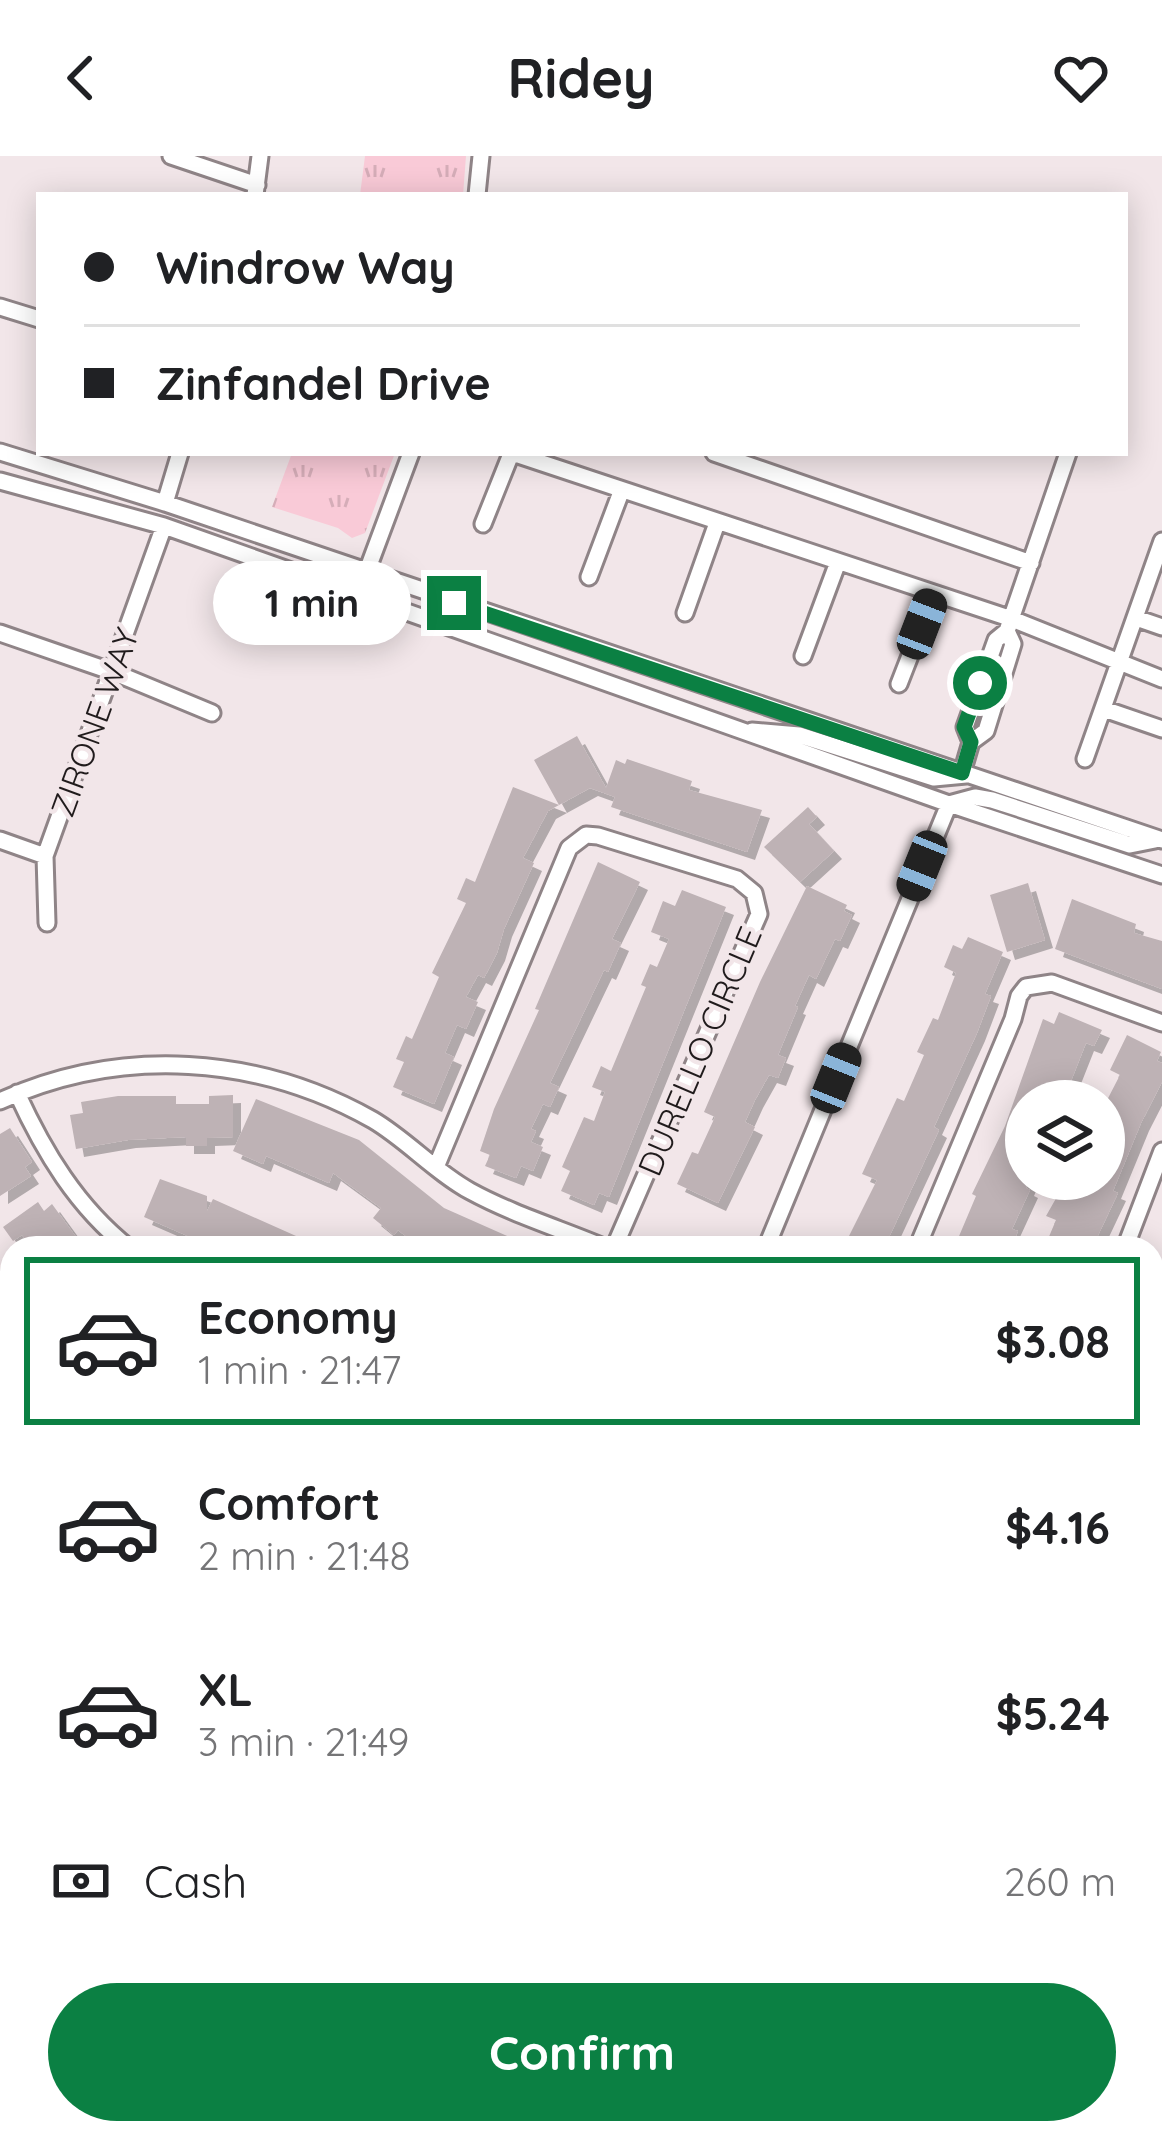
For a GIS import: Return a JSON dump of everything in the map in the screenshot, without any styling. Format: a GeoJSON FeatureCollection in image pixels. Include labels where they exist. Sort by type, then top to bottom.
{"type":"FeatureCollection","features":[{"type":"Feature","properties":{"kind":"street"},"geometry":{"type":"LineString","coordinates":[[171,156],[256,190],[260,156]]}},
{"type":"Feature","properties":{"kind":"street"},"geometry":{"type":"LineString","coordinates":[[477,192],[481,156]]}},
{"type":"Feature","properties":{"kind":"street"},"geometry":{"type":"LineString","coordinates":[[0,307],[36,318]]}},
{"type":"Feature","properties":{"kind":"street"},"geometry":{"type":"LineString","coordinates":[[0,452],[165,503],[1160,839]]}},
{"type":"Feature","properties":{"kind":"street"},"geometry":{"type":"LineString","coordinates":[[165,503],[179,456]]}},
{"type":"Feature","properties":{"kind":"street"},"geometry":{"type":"LineString","coordinates":[[358,595],[410,456]]}},
{"type":"Feature","properties":{"kind":"street"},"geometry":{"type":"LineString","coordinates":[[483,524],[511,456]]}},
{"type":"Feature","properties":{"kind":"street"},"geometry":{"type":"LineString","coordinates":[[520,456],[934,594],[1162,679]]}},
{"type":"Feature","properties":{"kind":"street"},"geometry":{"type":"LineString","coordinates":[[723,456],[1030,563]]}},
{"type":"Feature","properties":{"kind":"street"},"geometry":{"type":"LineString","coordinates":[[964,774],[971,742],[986,731],[1013,644],[1010,625],[1065,456]]}},
{"type":"Feature","properties":{"kind":"street"},"geometry":{"type":"LineString","coordinates":[[0,481],[164,526],[949,805],[1162,875]]}},
{"type":"Feature","properties":{"kind":"street"},"geometry":{"type":"LineString","coordinates":[[589,577],[621,492]]}},
{"type":"Feature","properties":{"kind":"street"},"geometry":{"type":"LineString","coordinates":[[685,614],[717,523]]}},
{"type":"Feature","properties":{"kind":"street","name":"ZIRONE WAY"},"geometry":{"type":"LineString","coordinates":[[47,923],[46,856],[164,526]]}},
{"type":"Feature","properties":{"kind":"street"},"geometry":{"type":"LineString","coordinates":[[1085,759],[1162,541]]}},
{"type":"Feature","properties":{"kind":"street"},"geometry":{"type":"LineString","coordinates":[[803,656],[838,562]]}},
{"type":"Feature","properties":{"kind":"street"},"geometry":{"type":"LineString","coordinates":[[899,684],[934,594]]}},
{"type":"Feature","properties":{"kind":"street"},"geometry":{"type":"LineString","coordinates":[[1136,618],[1162,627]]}},
{"type":"Feature","properties":{"kind":"street"},"geometry":{"type":"LineString","coordinates":[[0,633],[212,713]]}},
{"type":"Feature","properties":{"kind":"street"},"geometry":{"type":"LineString","coordinates":[[1104,709],[1162,730]]}},
{"type":"Feature","properties":{"kind":"street"},"geometry":{"type":"LineString","coordinates":[[737,730],[799,735],[934,778],[964,774]]}},
{"type":"Feature","properties":{"kind":"street"},"geometry":{"type":"LineString","coordinates":[[949,805],[975,797],[1130,845],[1160,839]]}},
{"type":"Feature","properties":{"kind":"street"},"geometry":{"type":"LineString","coordinates":[[771,1236],[949,805]]}},
{"type":"Feature","properties":{"kind":"street","name":"DURELLO CIRCLE"},"geometry":{"type":"LineString","coordinates":[[436,1167],[569,848],[577,839],[598,836],[737,879],[754,893],[759,914],[615,1236]]}},
{"type":"Feature","properties":{"kind":"street"},"geometry":{"type":"LineString","coordinates":[[0,840],[46,856]]}},
{"type":"Feature","properties":{"kind":"street"},"geometry":{"type":"LineString","coordinates":[[922,1236],[1019,996],[1027,987],[1052,983],[1162,1023]]}},
{"type":"Feature","properties":{"kind":"street"},"geometry":{"type":"LineString","coordinates":[[0,1101],[60,1079],[148,1064],[251,1072],[337,1101],[376,1122],[475,1194],[580,1236]]}},
{"type":"Feature","properties":{"kind":"street"},"geometry":{"type":"LineString","coordinates":[[17,1093],[64,1178],[116,1236]]}},
{"type":"Feature","properties":{"kind":"street"},"geometry":{"type":"LineString","coordinates":[[1130,1236],[1162,1151]]}},
{"type":"Feature","properties":{"kind":"green space"},"geometry":{"type":"Polygon","coordinates":[[[365,156],[466,156],[463,192],[360,192],[365,156]]]}},
{"type":"Feature","properties":{"kind":"green space"},"geometry":{"type":"Polygon","coordinates":[[[291,456],[394,456],[365,533],[352,538],[338,528],[272,507],[291,456]]]}},
{"type":"Feature","properties":{"kind":"building"},"geometry":{"type":"Polygon","coordinates":[[[577,736],[606,788],[616,760],[625,764],[627,759],[692,781],[689,790],[762,810],[747,852],[611,807],[615,797],[590,788],[559,805],[534,760],[577,736]]]}},
{"type":"Feature","properties":{"kind":"building"},"geometry":{"type":"Polygon","coordinates":[[[513,787],[559,805],[548,811],[523,858],[534,863],[497,953],[484,978],[478,975],[466,997],[478,1002],[466,1029],[457,1025],[445,1053],[454,1057],[434,1104],[393,1087],[404,1062],[396,1059],[406,1036],[412,1039],[439,977],[432,973],[466,903],[457,899],[466,878],[475,882],[513,787]]]}},
{"type":"Feature","properties":{"kind":"building"},"geometry":{"type":"Polygon","coordinates":[[[808,807],[817,817],[809,824],[834,851],[800,882],[764,847],[808,807]]]}},
{"type":"Feature","properties":{"kind":"building"},"geometry":{"type":"Polygon","coordinates":[[[598,862],[640,882],[612,939],[621,943],[550,1083],[559,1087],[550,1107],[543,1104],[531,1129],[536,1131],[531,1142],[543,1147],[533,1171],[521,1166],[516,1178],[485,1166],[490,1155],[480,1151],[598,862]]]}},
{"type":"Feature","properties":{"kind":"building"},"geometry":{"type":"Polygon","coordinates":[[[1028,883],[1045,940],[1007,952],[990,895],[1028,883]]]}},
{"type":"Feature","properties":{"kind":"building"},"geometry":{"type":"Polygon","coordinates":[[[807,886],[847,905],[844,911],[852,915],[816,979],[809,975],[778,1055],[786,1058],[778,1078],[769,1075],[755,1100],[745,1122],[755,1127],[718,1203],[677,1184],[715,1117],[704,1112],[807,886]]]}},
{"type":"Feature","properties":{"kind":"building"},"geometry":{"type":"Polygon","coordinates":[[[682,890],[726,907],[609,1197],[599,1193],[594,1205],[561,1191],[570,1171],[562,1167],[584,1117],[594,1121],[605,1092],[592,1087],[601,1066],[611,1071],[646,987],[641,985],[650,964],[657,967],[669,939],[651,932],[663,901],[675,906],[682,890]]]}},
{"type":"Feature","properties":{"kind":"building"},"geometry":{"type":"Polygon","coordinates":[[[1072,899],[1136,924],[1134,933],[1162,941],[1162,989],[1055,949],[1072,899]]]}},
{"type":"Feature","properties":{"kind":"building"},"geometry":{"type":"Polygon","coordinates":[[[968,937],[1003,952],[985,994],[991,996],[977,1033],[934,1127],[939,1130],[890,1236],[849,1236],[877,1180],[862,1174],[897,1098],[904,1101],[924,1055],[917,1052],[933,1018],[938,1020],[956,973],[944,967],[953,945],[962,949],[968,937]]]}},
{"type":"Feature","properties":{"kind":"building"},"geometry":{"type":"Polygon","coordinates":[[[1059,1012],[1102,1030],[1094,1046],[1086,1043],[1071,1080],[1021,1080],[1043,1019],[1054,1024],[1059,1012]]]}},
{"type":"Feature","properties":{"kind":"building"},"geometry":{"type":"Polygon","coordinates":[[[1127,1035],[1161,1052],[1157,1061],[1162,1063],[1162,1082],[1125,1162],[1125,1080],[1117,1080],[1120,1075],[1110,1070],[1127,1035]]]}},
{"type":"Feature","properties":{"kind":"building"},"geometry":{"type":"Polygon","coordinates":[[[233,1095],[233,1137],[207,1138],[207,1146],[186,1146],[186,1137],[76,1149],[70,1115],[83,1113],[81,1102],[118,1096],[176,1096],[176,1104],[209,1104],[209,1096],[233,1095]]]}},
{"type":"Feature","properties":{"kind":"building"},"geometry":{"type":"Polygon","coordinates":[[[256,1099],[359,1140],[444,1208],[507,1236],[406,1236],[398,1230],[394,1235],[373,1218],[381,1208],[333,1173],[329,1183],[266,1156],[263,1164],[233,1151],[256,1099]]]}},
{"type":"Feature","properties":{"kind":"building"},"geometry":{"type":"Polygon","coordinates":[[[1005,1126],[1005,1200],[1025,1200],[1012,1229],[1018,1231],[1016,1236],[959,1236],[976,1196],[972,1194],[1005,1126]]]}},
{"type":"Feature","properties":{"kind":"building"},"geometry":{"type":"Polygon","coordinates":[[[10,1128],[32,1162],[25,1167],[31,1176],[0,1196],[0,1134],[10,1128]]]}},
{"type":"Feature","properties":{"kind":"building"},"geometry":{"type":"Polygon","coordinates":[[[160,1179],[207,1196],[207,1211],[213,1199],[296,1236],[188,1236],[144,1217],[160,1179]]]}},
{"type":"Feature","properties":{"kind":"building"},"geometry":{"type":"Polygon","coordinates":[[[1055,1200],[1115,1200],[1098,1236],[1049,1236],[1056,1220],[1046,1216],[1055,1200]]]}},
{"type":"Feature","properties":{"kind":"building"},"geometry":{"type":"Polygon","coordinates":[[[38,1202],[44,1211],[52,1204],[75,1236],[9,1236],[3,1227],[38,1202]]]}},
{"type":"Feature","properties":{"kind":"route"},"geometry":{"type":"LineString","coordinates":[[454,603],[962,773],[971,742],[964,727],[980,683]]}}]}
